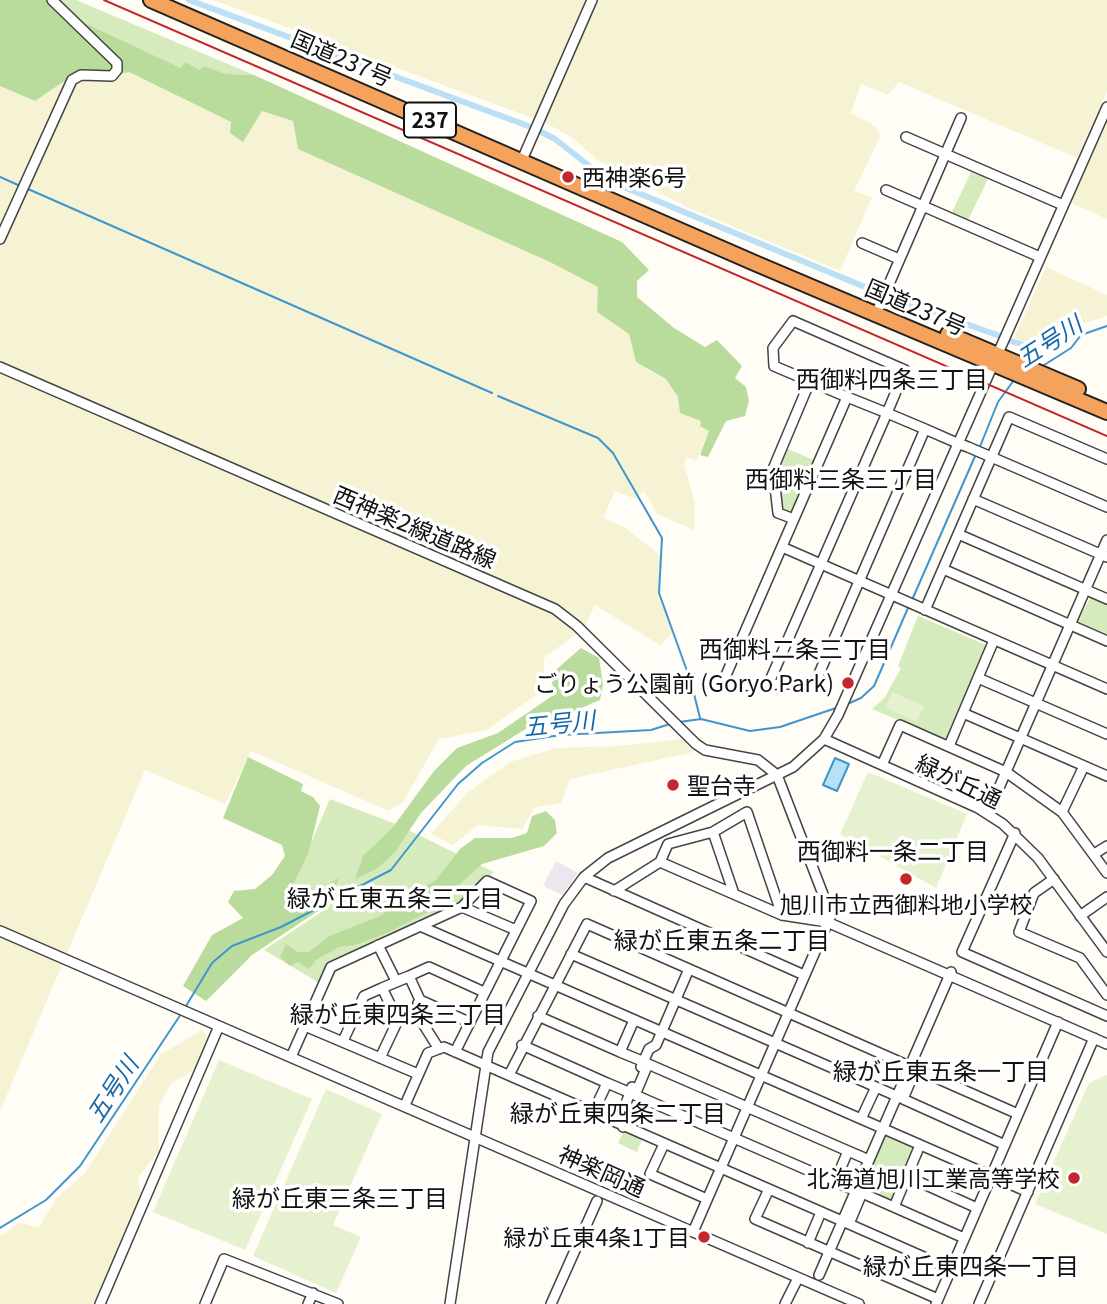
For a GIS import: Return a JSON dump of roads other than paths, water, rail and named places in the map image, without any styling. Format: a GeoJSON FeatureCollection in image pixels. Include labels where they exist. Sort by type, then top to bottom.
{"type":"FeatureCollection","features":[{"type":"Feature","properties":{"kind":"highway","name":"国道237号"},"geometry":{"type":"LineString","coordinates":[[151,0],[709,241],[1017,368],[1107,402]]}},
{"type":"Feature","properties":{"kind":"highway","name":"国道237号"},"geometry":{"type":"LineString","coordinates":[[1037,376],[1107,412]]}},
{"type":"Feature","properties":{"kind":"street"},"geometry":{"type":"LineString","coordinates":[[0,240],[68,85],[81,75],[112,75],[117,70],[117,63],[52,0]]}},
{"type":"Feature","properties":{"kind":"street"},"geometry":{"type":"LineString","coordinates":[[522,160],[592,0]]}},
{"type":"Feature","properties":{"kind":"street"},"geometry":{"type":"LineString","coordinates":[[450,1304],[484,1065],[493,1039],[564,904],[584,877],[608,858],[777,775],[807,757],[824,739],[850,689],[1107,107]]}},
{"type":"Feature","properties":{"kind":"street"},"geometry":{"type":"LineString","coordinates":[[878,310],[961,118]]}},
{"type":"Feature","properties":{"kind":"street"},"geometry":{"type":"LineString","coordinates":[[906,137],[1063,205]]}},
{"type":"Feature","properties":{"kind":"street"},"geometry":{"type":"LineString","coordinates":[[886,190],[1040,257]]}},
{"type":"Feature","properties":{"kind":"street"},"geometry":{"type":"LineString","coordinates":[[862,243],[899,258]]}},
{"type":"Feature","properties":{"kind":"street"},"geometry":{"type":"LineString","coordinates":[[768,685],[887,413],[905,370],[793,321],[773,348],[774,366],[887,413],[957,443],[968,447],[1107,507]]}},
{"type":"Feature","properties":{"kind":"street","name":"西神楽2線道路線"},"geometry":{"type":"LineString","coordinates":[[0,367],[555,609],[578,626],[705,750],[758,760],[777,775]]}},
{"type":"Feature","properties":{"kind":"street"},"geometry":{"type":"LineString","coordinates":[[794,519],[778,513],[773,469],[810,381]]}},
{"type":"Feature","properties":{"kind":"street"},"geometry":{"type":"LineString","coordinates":[[847,397],[723,682],[726,687],[815,683],[925,429]]}},
{"type":"Feature","properties":{"kind":"street"},"geometry":{"type":"LineString","coordinates":[[921,608],[943,569],[988,456],[1009,417],[1107,459]]}},
{"type":"Feature","properties":{"kind":"street"},"geometry":{"type":"LineString","coordinates":[[973,499],[1104,556]]}},
{"type":"Feature","properties":{"kind":"street"},"geometry":{"type":"LineString","coordinates":[[958,534],[1107,599]]}},
{"type":"Feature","properties":{"kind":"street"},"geometry":{"type":"LineString","coordinates":[[988,813],[1085,589],[1104,556],[1107,540]]}},
{"type":"Feature","properties":{"kind":"street"},"geometry":{"type":"LineString","coordinates":[[782,547],[1107,689]]}},
{"type":"Feature","properties":{"kind":"street"},"geometry":{"type":"LineString","coordinates":[[943,569],[1107,641]]}},
{"type":"Feature","properties":{"kind":"street"},"geometry":{"type":"LineString","coordinates":[[949,746],[994,640]]}},
{"type":"Feature","properties":{"kind":"street"},"geometry":{"type":"LineString","coordinates":[[978,678],[1107,734]]}},
{"type":"Feature","properties":{"kind":"street"},"geometry":{"type":"LineString","coordinates":[[963,713],[1107,776]]}},
{"type":"Feature","properties":{"kind":"street"},"geometry":{"type":"LineString","coordinates":[[882,765],[900,725],[1006,772],[1062,812],[1107,873]]}},
{"type":"Feature","properties":{"kind":"street","name":"緑が丘通"},"geometry":{"type":"LineString","coordinates":[[824,739],[988,813],[1014,833],[1054,879],[1107,952]]}},
{"type":"Feature","properties":{"kind":"street"},"geometry":{"type":"LineString","coordinates":[[1062,812],[1084,766]]}},
{"type":"Feature","properties":{"kind":"street"},"geometry":{"type":"LineString","coordinates":[[693,1232],[831,915],[777,775]]}},
{"type":"Feature","properties":{"kind":"street"},"geometry":{"type":"LineString","coordinates":[[614,891],[660,862],[668,844],[713,832],[747,812],[782,915]]}},
{"type":"Feature","properties":{"kind":"street"},"geometry":{"type":"LineString","coordinates":[[713,832],[734,894]]}},
{"type":"Feature","properties":{"kind":"street"},"geometry":{"type":"LineString","coordinates":[[1014,833],[962,952],[1106,1014]]}},
{"type":"Feature","properties":{"kind":"street"},"geometry":{"type":"LineString","coordinates":[[1094,854],[1107,846]]}},
{"type":"Feature","properties":{"kind":"street"},"geometry":{"type":"LineString","coordinates":[[660,862],[782,915],[827,922],[1107,1044]]}},
{"type":"Feature","properties":{"kind":"street"},"geometry":{"type":"LineString","coordinates":[[584,877],[804,975]]}},
{"type":"Feature","properties":{"kind":"street"},"geometry":{"type":"LineString","coordinates":[[1054,879],[1034,893],[1019,932],[1080,958],[1107,995]]}},
{"type":"Feature","properties":{"kind":"street"},"geometry":{"type":"LineString","coordinates":[[291,1057],[331,967],[462,907],[487,881],[531,901],[455,1052]]}},
{"type":"Feature","properties":{"kind":"street"},"geometry":{"type":"LineString","coordinates":[[1080,916],[1107,897]]}},
{"type":"Feature","properties":{"kind":"street"},"geometry":{"type":"LineString","coordinates":[[462,907],[516,930]]}},
{"type":"Feature","properties":{"kind":"street"},"geometry":{"type":"LineString","coordinates":[[509,1076],[522,1045],[587,924],[1018,1114]]}},
{"type":"Feature","properties":{"kind":"street"},"geometry":{"type":"LineString","coordinates":[[420,926],[1028,1192]]}},
{"type":"Feature","properties":{"kind":"street","name":"神楽岡通"},"geometry":{"type":"LineString","coordinates":[[0,931],[859,1304]]}},
{"type":"Feature","properties":{"kind":"street"},"geometry":{"type":"LineString","coordinates":[[378,945],[420,1000],[468,1022]]}},
{"type":"Feature","properties":{"kind":"street"},"geometry":{"type":"LineString","coordinates":[[571,954],[1005,1144]]}},
{"type":"Feature","properties":{"kind":"street"},"geometry":{"type":"LineString","coordinates":[[343,1041],[364,996],[429,967],[484,992]]}},
{"type":"Feature","properties":{"kind":"street"},"geometry":{"type":"LineString","coordinates":[[623,1127],[629,1115],[625,1106],[689,969]]}},
{"type":"Feature","properties":{"kind":"street"},"geometry":{"type":"LineString","coordinates":[[819,1275],[845,1222],[883,1128],[900,1098],[950,974]]}},
{"type":"Feature","properties":{"kind":"street"},"geometry":{"type":"LineString","coordinates":[[404,978],[419,1006],[425,1008],[420,1019]]}},
{"type":"Feature","properties":{"kind":"street"},"geometry":{"type":"LineString","coordinates":[[382,988],[398,1020]]}},
{"type":"Feature","properties":{"kind":"street"},"geometry":{"type":"LineString","coordinates":[[538,1016],[869,1160]]}},
{"type":"Feature","properties":{"kind":"street"},"geometry":{"type":"LineString","coordinates":[[398,1020],[420,1019]]}},
{"type":"Feature","properties":{"kind":"street"},"geometry":{"type":"LineString","coordinates":[[420,1019],[439,1049]]}},
{"type":"Feature","properties":{"kind":"street"},"geometry":{"type":"LineString","coordinates":[[380,1058],[398,1020]]}},
{"type":"Feature","properties":{"kind":"street"},"geometry":{"type":"LineString","coordinates":[[620,1052],[635,1020]]}},
{"type":"Feature","properties":{"kind":"street"},"geometry":{"type":"LineString","coordinates":[[769,1189],[755,1219],[937,1302],[1058,1022]]}},
{"type":"Feature","properties":{"kind":"street"},"geometry":{"type":"LineString","coordinates":[[100,1304],[219,1026]]}},
{"type":"Feature","properties":{"kind":"street"},"geometry":{"type":"LineString","coordinates":[[305,1026],[418,1074]]}},
{"type":"Feature","properties":{"kind":"street"},"geometry":{"type":"LineString","coordinates":[[979,1304],[1094,1038]]}},
{"type":"Feature","properties":{"kind":"street"},"geometry":{"type":"LineString","coordinates":[[522,1045],[964,1238]]}},
{"type":"Feature","properties":{"kind":"street"},"geometry":{"type":"LineString","coordinates":[[405,1105],[428,1053],[444,1047],[951,1269]]}},
{"type":"Feature","properties":{"kind":"street"},"geometry":{"type":"LineString","coordinates":[[593,1113],[607,1083]]}},
{"type":"Feature","properties":{"kind":"street"},"geometry":{"type":"LineString","coordinates":[[861,1119],[876,1087]]}},
{"type":"Feature","properties":{"kind":"street"},"geometry":{"type":"LineString","coordinates":[[664,1144],[650,1174],[707,1199]]}},
{"type":"Feature","properties":{"kind":"street"},"geometry":{"type":"LineString","coordinates":[[894,1207],[920,1145]]}},
{"type":"Feature","properties":{"kind":"street"},"geometry":{"type":"LineString","coordinates":[[835,1182],[848,1151]]}},
{"type":"Feature","properties":{"kind":"street"},"geometry":{"type":"LineString","coordinates":[[906,1176],[977,1208]]}},
{"type":"Feature","properties":{"kind":"street"},"geometry":{"type":"LineString","coordinates":[[551,1304],[597,1201]]}},
{"type":"Feature","properties":{"kind":"street"},"geometry":{"type":"LineString","coordinates":[[808,1244],[821,1212]]}},
{"type":"Feature","properties":{"kind":"street"},"geometry":{"type":"LineString","coordinates":[[205,1304],[224,1259],[338,1304]]}},
{"type":"Feature","properties":{"kind":"street"},"geometry":{"type":"LineString","coordinates":[[785,1304],[798,1278]]}},
{"type":"Feature","properties":{"kind":"street"},"geometry":{"type":"LineString","coordinates":[[308,1304],[313,1293]]}},
{"type":"Feature","properties":{"kind":"water"},"geometry":{"type":"Polygon","coordinates":[[[835,758],[849,764],[837,791],[823,785],[835,758]]]}},
{"type":"Feature","properties":{"kind":"waterway"},"geometry":{"type":"LineString","coordinates":[[189,0],[531,127]]}},
{"type":"Feature","properties":{"kind":"waterway"},"geometry":{"type":"LineString","coordinates":[[539,131],[555,139],[607,180],[877,292]]}},
{"type":"Feature","properties":{"kind":"waterway"},"geometry":{"type":"LineString","coordinates":[[0,177],[18,185]]}},
{"type":"Feature","properties":{"kind":"waterway"},"geometry":{"type":"LineString","coordinates":[[28,189],[492,393]]}},
{"type":"Feature","properties":{"kind":"waterway"},"geometry":{"type":"LineString","coordinates":[[890,297],[1000,336]]}},
{"type":"Feature","properties":{"kind":"waterway","name":"五号川"},"geometry":{"type":"LineString","coordinates":[[1041,367],[1071,348],[1081,335],[1107,326]]}},
{"type":"Feature","properties":{"kind":"waterway"},"geometry":{"type":"LineString","coordinates":[[1011,341],[1030,347]]}},
{"type":"Feature","properties":{"kind":"waterway","name":"五号川"},"geometry":{"type":"LineString","coordinates":[[979,449],[998,402],[1014,380]]}},
{"type":"Feature","properties":{"kind":"waterway"},"geometry":{"type":"LineString","coordinates":[[498,396],[598,438],[613,453],[662,538],[659,593],[691,682],[700,718]]}},
{"type":"Feature","properties":{"kind":"waterway","name":"五号川"},"geometry":{"type":"LineString","coordinates":[[912,600],[976,454]]}},
{"type":"Feature","properties":{"kind":"waterway","name":"五号川"},"geometry":{"type":"LineString","coordinates":[[845,705],[861,698],[874,686],[908,608]]}},
{"type":"Feature","properties":{"kind":"waterway","name":"五号川"},"geometry":{"type":"LineString","coordinates":[[679,722],[701,719],[750,731],[780,727],[836,708]]}},
{"type":"Feature","properties":{"kind":"waterway","name":"五号川"},"geometry":{"type":"LineString","coordinates":[[186,1006],[212,963],[232,946],[281,927],[391,870],[458,784],[482,763],[515,742],[561,735],[651,730],[670,724]]}},
{"type":"Feature","properties":{"kind":"waterway","name":"五号川"},"geometry":{"type":"LineString","coordinates":[[0,1228],[46,1200],[80,1166],[181,1014]]}},
{"type":"Feature","properties":{"kind":"railway"},"geometry":{"type":"LineString","coordinates":[[104,0],[1107,436]]}},
{"type":"Feature","properties":{"kind":"place","name":"西神楽6号"},"geometry":{"type":"Point","coordinates":[568,177]}},
{"type":"Feature","properties":{"kind":"place","name":"ごりょう公園前 (Goryo Park)"},"geometry":{"type":"Point","coordinates":[848,683]}},
{"type":"Feature","properties":{"kind":"place","name":"聖台寺"},"geometry":{"type":"Point","coordinates":[673,785]}},
{"type":"Feature","properties":{"kind":"place","name":"旭川市立西御料地小学校"},"geometry":{"type":"Point","coordinates":[906,879]}},
{"type":"Feature","properties":{"kind":"place","name":"北海道旭川工業高等学校"},"geometry":{"type":"Point","coordinates":[1074,1178]}},
{"type":"Feature","properties":{"kind":"place","name":"緑が丘東4条1丁目"},"geometry":{"type":"Point","coordinates":[704,1237]}},
{"type":"Feature","properties":{"kind":"district","name":"西御料四条三丁目"},"geometry":{"type":"Point","coordinates":[892,379]}},
{"type":"Feature","properties":{"kind":"district","name":"西御料三条三丁目"},"geometry":{"type":"Point","coordinates":[841,479]}},
{"type":"Feature","properties":{"kind":"district","name":"西御料二条三丁目"},"geometry":{"type":"Point","coordinates":[795,649]}},
{"type":"Feature","properties":{"kind":"district","name":"西御料一条二丁目"},"geometry":{"type":"Point","coordinates":[893,851]}},
{"type":"Feature","properties":{"kind":"district","name":"緑が丘東五条三丁目"},"geometry":{"type":"Point","coordinates":[395,898]}},
{"type":"Feature","properties":{"kind":"district","name":"緑が丘東五条二丁目"},"geometry":{"type":"Point","coordinates":[722,940]}},
{"type":"Feature","properties":{"kind":"district","name":"緑が丘東四条三丁目"},"geometry":{"type":"Point","coordinates":[398,1014]}},
{"type":"Feature","properties":{"kind":"district","name":"緑が丘東五条一丁目"},"geometry":{"type":"Point","coordinates":[941,1071]}},
{"type":"Feature","properties":{"kind":"district","name":"緑が丘東四条二丁目"},"geometry":{"type":"Point","coordinates":[618,1113]}},
{"type":"Feature","properties":{"kind":"district","name":"緑が丘東三条三丁目"},"geometry":{"type":"Point","coordinates":[340,1198]}},
{"type":"Feature","properties":{"kind":"district","name":"緑が丘東四条一丁目"},"geometry":{"type":"Point","coordinates":[971,1266]}}]}
